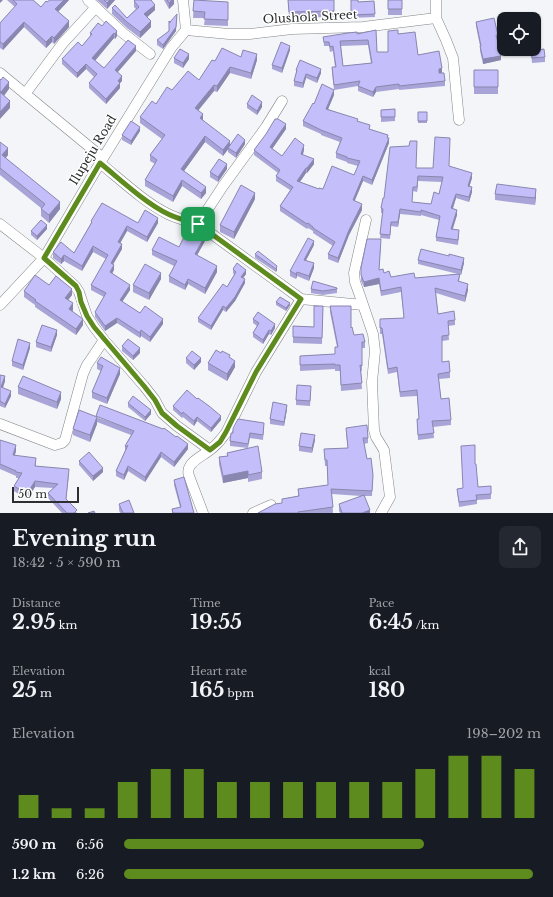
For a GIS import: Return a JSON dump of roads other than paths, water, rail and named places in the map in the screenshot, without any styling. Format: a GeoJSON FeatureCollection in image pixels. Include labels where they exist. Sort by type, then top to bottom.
{"type":"FeatureCollection","features":[{"type":"Feature","properties":{"kind":"street"},"geometry":{"type":"LineString","coordinates":[[88,0],[123,34],[150,54]]}},
{"type":"Feature","properties":{"kind":"street"},"geometry":{"type":"LineString","coordinates":[[183,0],[186,30]]}},
{"type":"Feature","properties":{"kind":"street"},"geometry":{"type":"LineString","coordinates":[[436,0],[436,18],[453,58],[459,120]]}},
{"type":"Feature","properties":{"kind":"street"},"geometry":{"type":"LineString","coordinates":[[25,94],[63,43],[96,7]]}},
{"type":"Feature","properties":{"kind":"street","name":"Olushola Street"},"geometry":{"type":"LineString","coordinates":[[186,30],[229,34],[250,34],[292,29],[363,27],[436,18]]}},
{"type":"Feature","properties":{"kind":"street","name":"Ilupeju Road"},"geometry":{"type":"LineString","coordinates":[[0,305],[44,258],[101,161],[171,48],[186,30]]}},
{"type":"Feature","properties":{"kind":"street"},"geometry":{"type":"LineString","coordinates":[[0,73],[152,205],[182,220],[198,224],[301,299],[363,305]]}},
{"type":"Feature","properties":{"kind":"street"},"geometry":{"type":"LineString","coordinates":[[198,224],[223,186],[266,127],[282,101]]}},
{"type":"Feature","properties":{"kind":"street"},"geometry":{"type":"LineString","coordinates":[[366,220],[354,273],[355,282],[373,334],[375,351],[372,382],[374,430],[376,437],[384,450],[390,498],[381,513]]}},
{"type":"Feature","properties":{"kind":"street"},"geometry":{"type":"LineString","coordinates":[[0,224],[44,258],[76,286],[87,316],[94,327],[144,386],[155,400],[162,413],[210,450]]}},
{"type":"Feature","properties":{"kind":"street"},"geometry":{"type":"LineString","coordinates":[[203,513],[189,476],[189,467],[193,462],[220,442],[256,372],[301,299]]}},
{"type":"Feature","properties":{"kind":"street"},"geometry":{"type":"LineString","coordinates":[[0,424],[55,445],[62,443],[65,440],[83,374],[87,365],[104,340]]}},
{"type":"Feature","properties":{"kind":"street"},"geometry":{"type":"LineString","coordinates":[[252,513],[271,505]]}}]}
